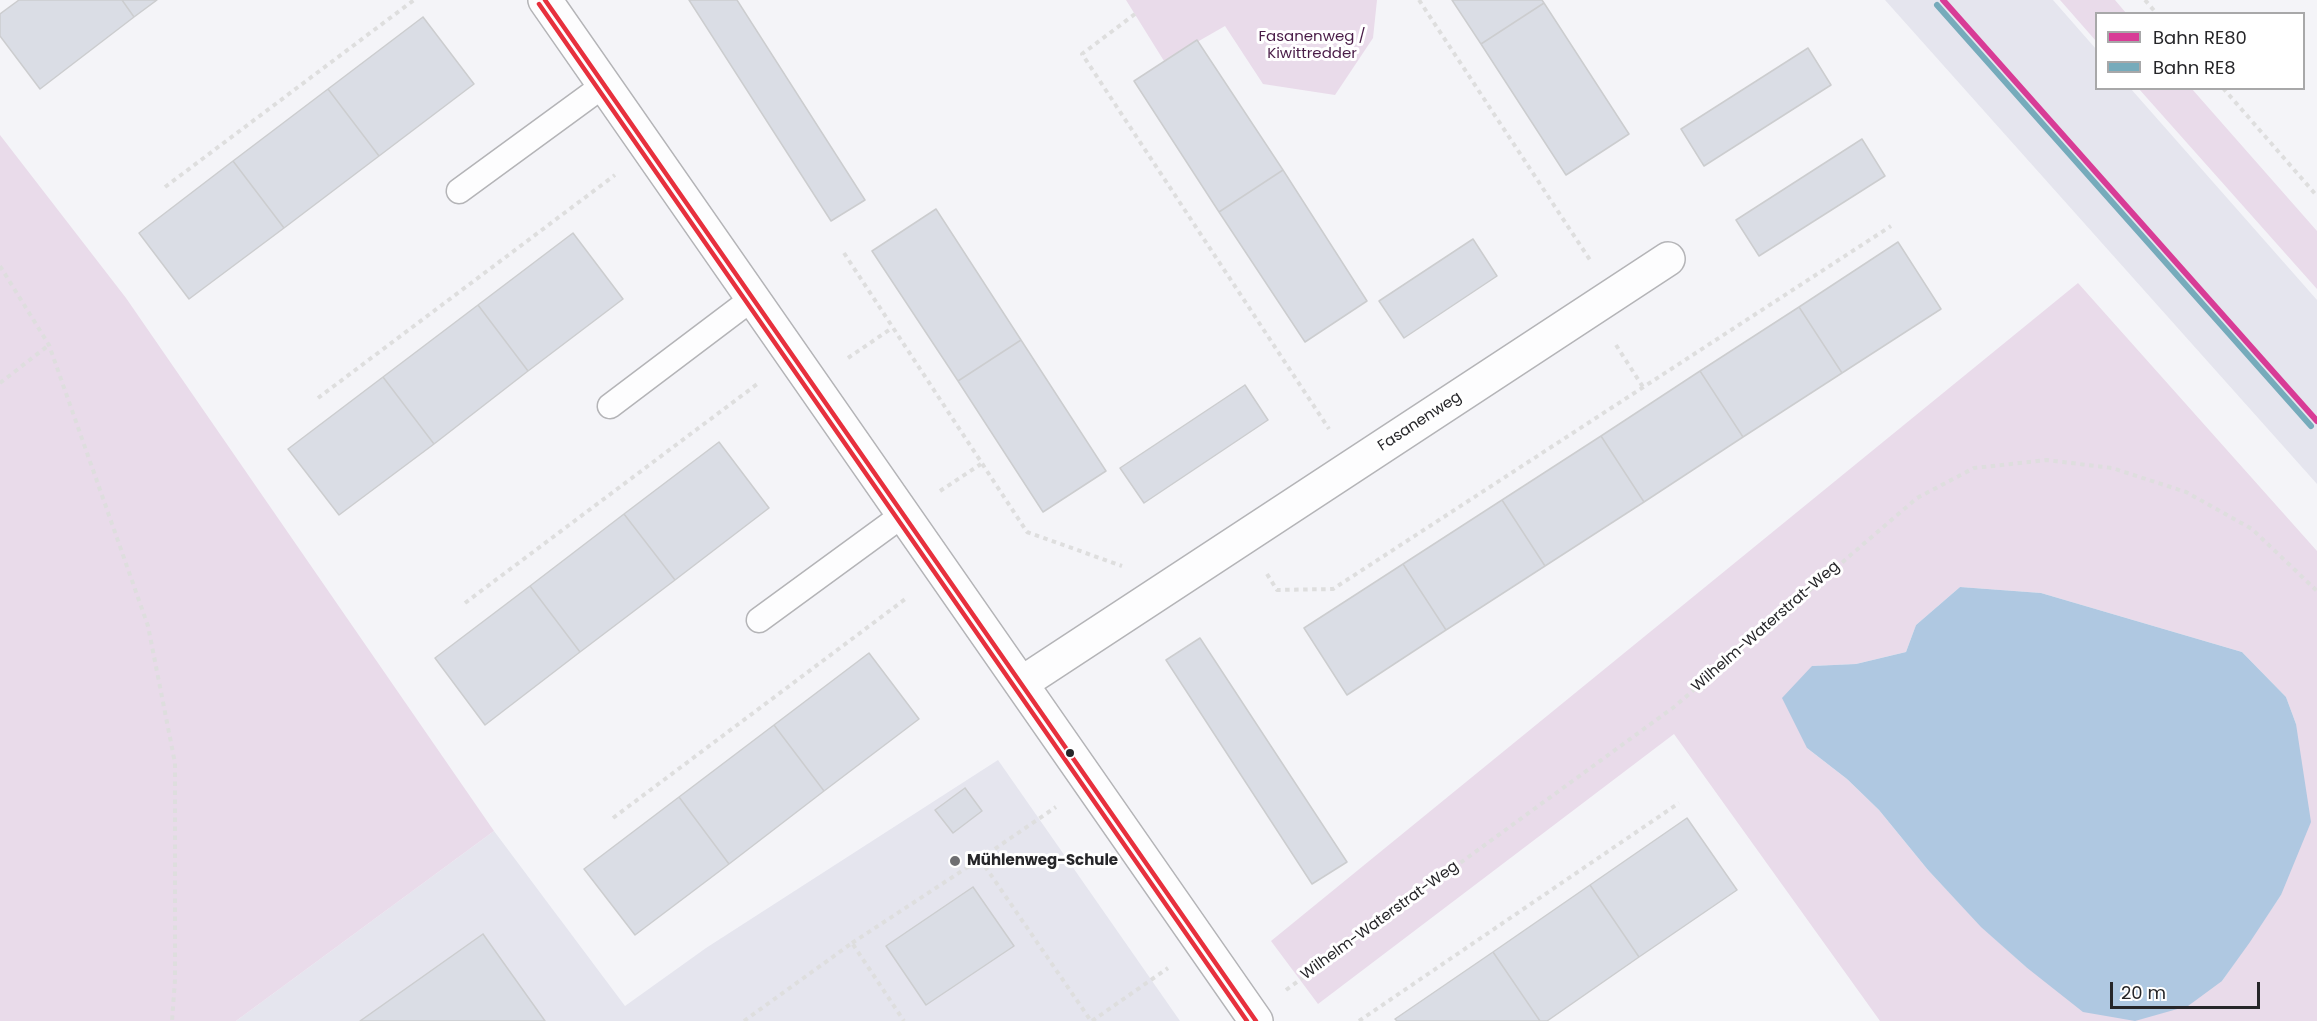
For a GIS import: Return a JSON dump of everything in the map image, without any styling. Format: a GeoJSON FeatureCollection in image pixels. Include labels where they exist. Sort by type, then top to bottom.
{"type":"FeatureCollection","features":[{"type":"Feature","properties":{"kind":"street"},"geometry":{"type":"LineString","coordinates":[[545,0],[1253,1018]]}},
{"type":"Feature","properties":{"kind":"street","name":"Fasanenweg"},"geometry":{"type":"LineString","coordinates":[[1022,683],[1668,259]]}},
{"type":"Feature","properties":{"kind":"lane"},"geometry":{"type":"LineString","coordinates":[[459,191],[604,85]]}},
{"type":"Feature","properties":{"kind":"lane"},"geometry":{"type":"LineString","coordinates":[[610,406],[753,298]]}},
{"type":"Feature","properties":{"kind":"lane"},"geometry":{"type":"LineString","coordinates":[[759,620],[904,514]]}},
{"type":"Feature","properties":{"kind":"path"},"geometry":{"type":"LineString","coordinates":[[165,187],[414,0]]}},
{"type":"Feature","properties":{"kind":"path"},"geometry":{"type":"LineString","coordinates":[[1419,0],[1603,302],[1643,387]]}},
{"type":"Feature","properties":{"kind":"path"},"geometry":{"type":"LineString","coordinates":[[2145,0],[2155,12]]}},
{"type":"Feature","properties":{"kind":"path"},"geometry":{"type":"LineString","coordinates":[[1135,15],[1082,54],[1353,466]]}},
{"type":"Feature","properties":{"kind":"path"},"geometry":{"type":"LineString","coordinates":[[2225,90],[2317,196]]}},
{"type":"Feature","properties":{"kind":"path"},"geometry":{"type":"LineString","coordinates":[[318,398],[601,185],[650,151]]}},
{"type":"Feature","properties":{"kind":"path"},"geometry":{"type":"LineString","coordinates":[[1244,538],[1277,590],[1333,589],[1891,226]]}},
{"type":"Feature","properties":{"kind":"path"},"geometry":{"type":"LineString","coordinates":[[844,253],[1027,532],[1131,569],[1152,599]]}},
{"type":"Feature","properties":{"kind":"path"},"geometry":{"type":"LineString","coordinates":[[0,266],[49,345],[148,626],[175,763],[175,980],[172,1021]]}},
{"type":"Feature","properties":{"kind":"path"},"geometry":{"type":"LineString","coordinates":[[813,383],[892,328]]}},
{"type":"Feature","properties":{"kind":"path"},"geometry":{"type":"LineString","coordinates":[[0,383],[49,345]]}},
{"type":"Feature","properties":{"kind":"path"},"geometry":{"type":"LineString","coordinates":[[465,603],[795,357]]}},
{"type":"Feature","properties":{"kind":"path","name":"Wilhelm-Waterstrat-Weg"},"geometry":{"type":"LineString","coordinates":[[1253,1018],[1674,706],[1917,498],[1974,468],[2046,460],[2112,468],[2186,492],[2252,529],[2317,591]]}},
{"type":"Feature","properties":{"kind":"path"},"geometry":{"type":"LineString","coordinates":[[904,514],[981,464]]}},
{"type":"Feature","properties":{"kind":"path"},"geometry":{"type":"LineString","coordinates":[[613,818],[901,602],[945,573]]}},
{"type":"Feature","properties":{"kind":"path"},"geometry":{"type":"LineString","coordinates":[[744,1021],[852,943],[980,859],[1091,782]]}},
{"type":"Feature","properties":{"kind":"path"},"geometry":{"type":"LineString","coordinates":[[1359,1021],[1679,803]]}},
{"type":"Feature","properties":{"kind":"path"},"geometry":{"type":"LineString","coordinates":[[980,859],[1091,1021],[1202,945]]}},
{"type":"Feature","properties":{"kind":"path"},"geometry":{"type":"LineString","coordinates":[[852,943],[904,1021]]}},
{"type":"Feature","properties":{"kind":"shaded area"},"geometry":{"type":"Polygon","coordinates":[[[1885,0],[2053,0],[2095,48],[2095,90],[2132,90],[2317,300],[2317,484],[1885,0]]]}},
{"type":"Feature","properties":{"kind":"shaded area","name":"Mühlenweg-Schule"},"geometry":{"type":"Polygon","coordinates":[[[998,760],[1180,1021],[236,1021],[494,831],[625,1006],[706,948],[998,760]]]}},
{"type":"Feature","properties":{"kind":"green space","name":"Fasanenweg / Kiwittredder"},"geometry":{"type":"Polygon","coordinates":[[[1126,0],[1377,0],[1373,38],[1335,95],[1263,84],[1225,26],[1164,61],[1126,0]]]}},
{"type":"Feature","properties":{"kind":"green space"},"geometry":{"type":"Polygon","coordinates":[[[2060,0],[2115,0],[2125,12],[2095,12],[2095,40],[2060,0]]]}},
{"type":"Feature","properties":{"kind":"green space"},"geometry":{"type":"Polygon","coordinates":[[[2140,90],[2193,90],[2317,231],[2317,289],[2140,90]]]}},
{"type":"Feature","properties":{"kind":"green space"},"geometry":{"type":"Polygon","coordinates":[[[0,135],[126,298],[494,831],[236,1021],[0,1021],[0,135]]]}},
{"type":"Feature","properties":{"kind":"green space"},"geometry":{"type":"Polygon","coordinates":[[[2078,283],[2317,551],[2317,1021],[1880,1021],[1674,734],[1318,1004],[1271,941],[2078,283]],[[1960,587],[1916,625],[1906,652],[1856,664],[1812,666],[1807,748],[1847,779],[1879,810],[1928,870],[1981,926],[2026,967],[2222,981],[2281,895],[2296,724],[2286,697],[2242,652],[2041,593],[1960,587]]]}},
{"type":"Feature","properties":{"kind":"water"},"geometry":{"type":"Polygon","coordinates":[[[1960,587],[2041,593],[2242,652],[2286,697],[2296,724],[2311,822],[2281,895],[2250,942],[2222,981],[2188,1006],[2135,1021],[2083,1012],[2026,967],[1981,927],[1928,870],[1879,810],[1847,779],[1807,748],[1782,698],[1812,666],[1856,664],[1906,652],[1916,625],[1960,587]]]}},
{"type":"Feature","properties":{"kind":"building"},"geometry":{"type":"Polygon","coordinates":[[[19,0],[122,0],[134,17],[40,89],[0,36],[0,14],[19,0]]]}},
{"type":"Feature","properties":{"kind":"building"},"geometry":{"type":"Polygon","coordinates":[[[122,0],[157,0],[134,17],[122,0]]]}},
{"type":"Feature","properties":{"kind":"building"},"geometry":{"type":"Polygon","coordinates":[[[689,0],[737,0],[865,200],[831,221],[689,0]]]}},
{"type":"Feature","properties":{"kind":"building"},"geometry":{"type":"Polygon","coordinates":[[[1452,0],[1542,0],[1544,3],[1481,44],[1452,0]]]}},
{"type":"Feature","properties":{"kind":"building"},"geometry":{"type":"Polygon","coordinates":[[[1544,3],[1629,134],[1566,175],[1481,44],[1544,3]]]}},
{"type":"Feature","properties":{"kind":"building"},"geometry":{"type":"Polygon","coordinates":[[[423,17],[474,84],[379,156],[328,89],[423,17]]]}},
{"type":"Feature","properties":{"kind":"building"},"geometry":{"type":"Polygon","coordinates":[[[1197,40],[1283,170],[1219,212],[1134,81],[1197,40]]]}},
{"type":"Feature","properties":{"kind":"building"},"geometry":{"type":"Polygon","coordinates":[[[1808,48],[1831,85],[1704,166],[1681,129],[1808,48]]]}},
{"type":"Feature","properties":{"kind":"building"},"geometry":{"type":"Polygon","coordinates":[[[328,89],[379,156],[284,228],[233,161],[328,89]]]}},
{"type":"Feature","properties":{"kind":"building"},"geometry":{"type":"Polygon","coordinates":[[[1862,139],[1885,176],[1759,256],[1736,220],[1862,139]]]}},
{"type":"Feature","properties":{"kind":"building"},"geometry":{"type":"Polygon","coordinates":[[[233,161],[284,228],[189,299],[139,233],[233,161]]]}},
{"type":"Feature","properties":{"kind":"building"},"geometry":{"type":"Polygon","coordinates":[[[1283,170],[1367,301],[1305,342],[1219,212],[1283,170]]]}},
{"type":"Feature","properties":{"kind":"building"},"geometry":{"type":"Polygon","coordinates":[[[936,209],[1021,340],[958,381],[872,251],[936,209]]]}},
{"type":"Feature","properties":{"kind":"building"},"geometry":{"type":"Polygon","coordinates":[[[573,233],[623,299],[528,371],[478,305],[573,233]]]}},
{"type":"Feature","properties":{"kind":"building"},"geometry":{"type":"Polygon","coordinates":[[[1473,239],[1497,276],[1404,338],[1379,301],[1473,239]]]}},
{"type":"Feature","properties":{"kind":"building"},"geometry":{"type":"Polygon","coordinates":[[[1898,242],[1941,309],[1842,373],[1799,307],[1898,242]]]}},
{"type":"Feature","properties":{"kind":"building"},"geometry":{"type":"Polygon","coordinates":[[[478,305],[528,371],[434,444],[383,377],[478,305]]]}},
{"type":"Feature","properties":{"kind":"building"},"geometry":{"type":"Polygon","coordinates":[[[1799,307],[1842,373],[1743,437],[1700,371],[1799,307]]]}},
{"type":"Feature","properties":{"kind":"building"},"geometry":{"type":"Polygon","coordinates":[[[1021,340],[1106,471],[1043,512],[958,381],[1021,340]]]}},
{"type":"Feature","properties":{"kind":"building"},"geometry":{"type":"Polygon","coordinates":[[[1700,371],[1743,437],[1644,502],[1601,436],[1700,371]]]}},
{"type":"Feature","properties":{"kind":"building"},"geometry":{"type":"Polygon","coordinates":[[[383,377],[434,444],[339,515],[288,449],[383,377]]]}},
{"type":"Feature","properties":{"kind":"building"},"geometry":{"type":"Polygon","coordinates":[[[1245,385],[1268,420],[1144,503],[1120,468],[1245,385]]]}},
{"type":"Feature","properties":{"kind":"building"},"geometry":{"type":"Polygon","coordinates":[[[1601,436],[1644,502],[1545,566],[1502,500],[1601,436]]]}},
{"type":"Feature","properties":{"kind":"building"},"geometry":{"type":"Polygon","coordinates":[[[719,442],[769,508],[675,580],[624,514],[719,442]]]}},
{"type":"Feature","properties":{"kind":"building"},"geometry":{"type":"Polygon","coordinates":[[[1502,500],[1545,566],[1446,630],[1403,564],[1502,500]]]}},
{"type":"Feature","properties":{"kind":"building"},"geometry":{"type":"Polygon","coordinates":[[[624,514],[675,580],[580,652],[530,586],[624,514]]]}},
{"type":"Feature","properties":{"kind":"building"},"geometry":{"type":"Polygon","coordinates":[[[1403,564],[1446,630],[1347,695],[1304,628],[1403,564]]]}},
{"type":"Feature","properties":{"kind":"building"},"geometry":{"type":"Polygon","coordinates":[[[530,586],[580,652],[485,725],[435,658],[530,586]]]}},
{"type":"Feature","properties":{"kind":"building"},"geometry":{"type":"Polygon","coordinates":[[[1200,638],[1347,862],[1312,884],[1166,660],[1200,638]]]}},
{"type":"Feature","properties":{"kind":"building"},"geometry":{"type":"Polygon","coordinates":[[[869,653],[919,719],[824,791],[774,725],[869,653]]]}},
{"type":"Feature","properties":{"kind":"building"},"geometry":{"type":"Polygon","coordinates":[[[774,725],[824,791],[729,864],[679,797],[774,725]]]}},
{"type":"Feature","properties":{"kind":"building"},"geometry":{"type":"Polygon","coordinates":[[[965,788],[982,811],[953,833],[935,810],[965,788]]]}},
{"type":"Feature","properties":{"kind":"building"},"geometry":{"type":"Polygon","coordinates":[[[679,797],[729,864],[635,935],[584,869],[679,797]]]}},
{"type":"Feature","properties":{"kind":"building"},"geometry":{"type":"Polygon","coordinates":[[[1687,818],[1737,890],[1639,957],[1590,885],[1687,818]]]}},
{"type":"Feature","properties":{"kind":"building"},"geometry":{"type":"Polygon","coordinates":[[[1590,885],[1639,957],[1547,1021],[1540,1021],[1493,952],[1590,885]]]}},
{"type":"Feature","properties":{"kind":"building"},"geometry":{"type":"Polygon","coordinates":[[[973,887],[1014,946],[926,1005],[886,946],[973,887]]]}},
{"type":"Feature","properties":{"kind":"building"},"geometry":{"type":"Polygon","coordinates":[[[483,934],[545,1021],[360,1021],[483,934]]]}},
{"type":"Feature","properties":{"kind":"building"},"geometry":{"type":"Polygon","coordinates":[[[1493,952],[1540,1021],[1397,1021],[1395,1019],[1493,952]]]}},
{"type":"Feature","properties":{"kind":"rail line","name":"RE80"},"geometry":{"type":"LineString","coordinates":[[1943,0],[2317,421]]}},
{"type":"Feature","properties":{"kind":"rail line","name":"RE8"},"geometry":{"type":"LineString","coordinates":[[1937,5],[2311,426]]}},
{"type":"Feature","properties":{"kind":"transit line"},"geometry":{"type":"LineString","coordinates":[[545,0],[1256,1021]]}},
{"type":"Feature","properties":{"kind":"transit line"},"geometry":{"type":"LineString","coordinates":[[539,4],[1247,1021]]}},
{"type":"Feature","properties":{"kind":"place","name":"Mühlenweg-Schule"},"geometry":{"type":"Point","coordinates":[955,861]}}]}
